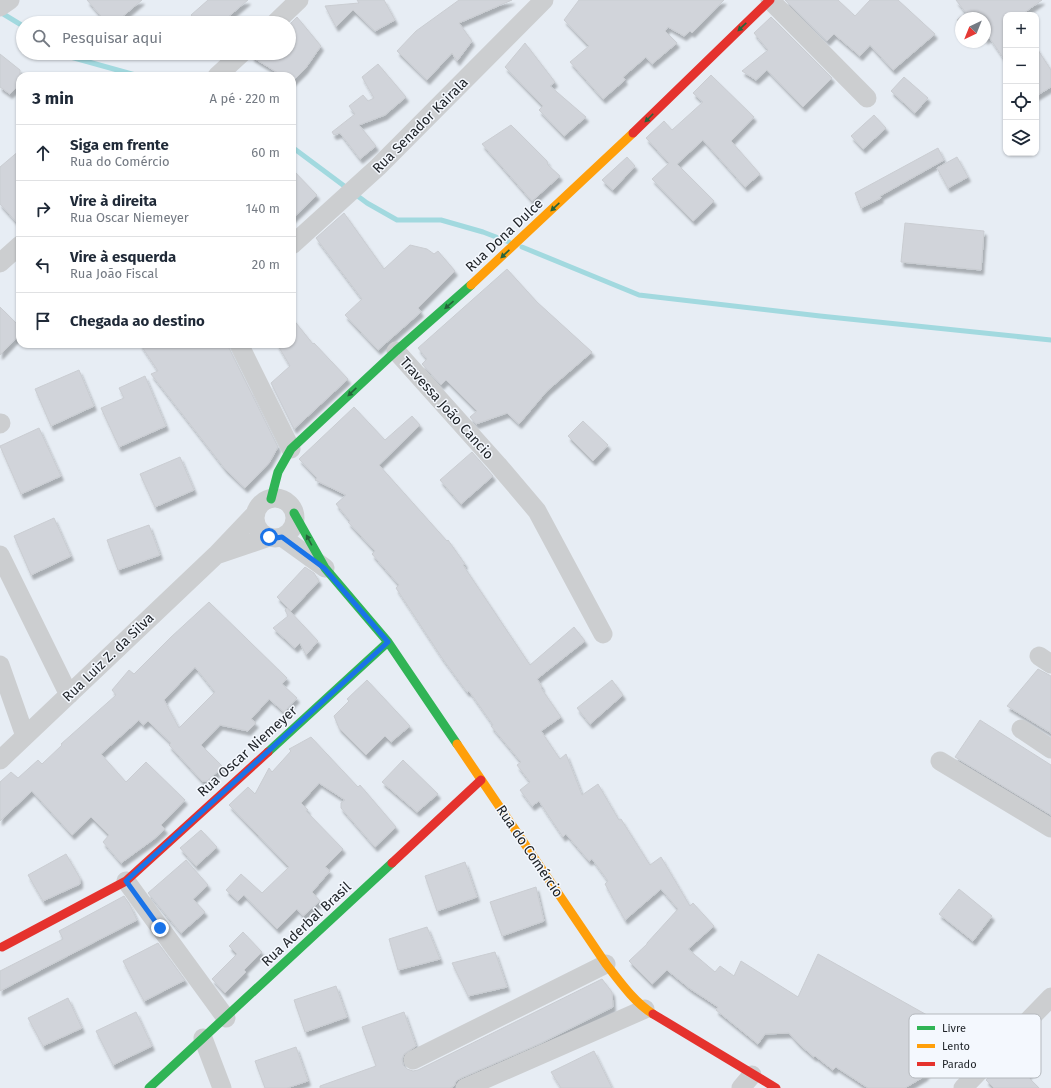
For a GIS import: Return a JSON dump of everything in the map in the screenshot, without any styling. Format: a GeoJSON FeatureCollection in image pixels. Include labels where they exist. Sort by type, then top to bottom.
{"type":"FeatureCollection","features":[{"type":"Feature","properties":{"kind":"street"},"geometry":{"type":"LineString","coordinates":[[282,16],[300,0]]}},
{"type":"Feature","properties":{"kind":"street","name":"Rua Senador Kairala"},"geometry":{"type":"LineString","coordinates":[[296,241],[365,180],[544,0]]}},
{"type":"Feature","properties":{"kind":"street"},"geometry":{"type":"LineString","coordinates":[[770,0],[867,98]]}},
{"type":"Feature","properties":{"kind":"street","name":"Rua Dona Dulce"},"geometry":{"type":"LineString","coordinates":[[271,499],[278,472],[291,449],[396,351],[478,279],[640,126],[770,0]]}},
{"type":"Feature","properties":{"kind":"street"},"geometry":{"type":"LineString","coordinates":[[221,72],[234,60]]}},
{"type":"Feature","properties":{"kind":"street"},"geometry":{"type":"LineString","coordinates":[[0,263],[16,249]]}},
{"type":"Feature","properties":{"kind":"street"},"geometry":{"type":"LineString","coordinates":[[241,348],[291,449]]}},
{"type":"Feature","properties":{"kind":"street","name":"Travessa João Cancio"},"geometry":{"type":"LineString","coordinates":[[396,351],[537,511],[604,634]]}},
{"type":"Feature","properties":{"kind":"street"},"geometry":{"type":"LineString","coordinates":[[271,499],[283,500],[292,507],[294,512],[294,524],[292,530],[288,534],[276,537],[264,534],[256,525],[256,513],[261,504],[271,499]]}},
{"type":"Feature","properties":{"kind":"street","name":"Rua do Comércio"},"geometry":{"type":"LineString","coordinates":[[294,512],[324,568],[388,642],[606,964],[624,987],[645,1009],[746,1081],[776,1088]]}},
{"type":"Feature","properties":{"kind":"street","name":"Rua Luiz Z. da Silva"},"geometry":{"type":"LineString","coordinates":[[0,760],[216,555],[256,513]]}},
{"type":"Feature","properties":{"kind":"street","name":"Rua do Comércio"},"geometry":{"type":"LineString","coordinates":[[276,537],[324,568]]}},
{"type":"Feature","properties":{"kind":"street","name":"Rua Luiz Z. da Silva"},"geometry":{"type":"LineString","coordinates":[[216,555],[276,537]]}},
{"type":"Feature","properties":{"kind":"street"},"geometry":{"type":"LineString","coordinates":[[0,555],[69,695]]}},
{"type":"Feature","properties":{"kind":"street","name":"Rua Oscar Niemeyer"},"geometry":{"type":"LineString","coordinates":[[2,947],[126,881],[388,642]]}},
{"type":"Feature","properties":{"kind":"street"},"geometry":{"type":"LineString","coordinates":[[0,665],[25,736]]}},
{"type":"Feature","properties":{"kind":"street"},"geometry":{"type":"LineString","coordinates":[[1021,728],[1051,749]]}},
{"type":"Feature","properties":{"kind":"street"},"geometry":{"type":"LineString","coordinates":[[940,761],[1051,828]]}},
{"type":"Feature","properties":{"kind":"street","name":"Rua Aderbal Brasil"},"geometry":{"type":"LineString","coordinates":[[149,1088],[481,780]]}},
{"type":"Feature","properties":{"kind":"street"},"geometry":{"type":"LineString","coordinates":[[126,881],[226,1018]]}},
{"type":"Feature","properties":{"kind":"street"},"geometry":{"type":"LineString","coordinates":[[413,1060],[606,964]]}},
{"type":"Feature","properties":{"kind":"street"},"geometry":{"type":"LineString","coordinates":[[1035,1014],[1051,997]]}},
{"type":"Feature","properties":{"kind":"street"},"geometry":{"type":"LineString","coordinates":[[465,1088],[645,1009]]}},
{"type":"Feature","properties":{"kind":"street"},"geometry":{"type":"LineString","coordinates":[[203,1038],[222,1088]]}},
{"type":"Feature","properties":{"kind":"street"},"geometry":{"type":"LineString","coordinates":[[964,1088],[974,1078]]}},
{"type":"Feature","properties":{"kind":"building"},"geometry":{"type":"Polygon","coordinates":[[[87,0],[142,0],[123,16],[101,16],[87,0]]]}},
{"type":"Feature","properties":{"kind":"building"},"geometry":{"type":"Polygon","coordinates":[[[208,0],[248,0],[229,16],[191,15],[208,0]]]}},
{"type":"Feature","properties":{"kind":"building"},"geometry":{"type":"Polygon","coordinates":[[[357,0],[384,0],[395,20],[375,31],[353,10],[336,27],[325,6],[359,3],[357,0]]]}},
{"type":"Feature","properties":{"kind":"building"},"geometry":{"type":"Polygon","coordinates":[[[459,0],[512,0],[459,23],[472,41],[457,61],[452,53],[427,80],[397,51],[416,31],[459,0]]]}},
{"type":"Feature","properties":{"kind":"building"},"geometry":{"type":"Polygon","coordinates":[[[579,0],[724,0],[692,33],[690,31],[684,36],[668,27],[665,31],[677,43],[652,64],[646,57],[623,77],[625,80],[603,99],[570,62],[589,46],[564,20],[579,0]]]}},
{"type":"Feature","properties":{"kind":"building"},"geometry":{"type":"Polygon","coordinates":[[[785,0],[838,0],[855,16],[870,0],[898,0],[935,34],[893,70],[870,45],[860,56],[834,34],[827,41],[785,0]]]}},
{"type":"Feature","properties":{"kind":"building"},"geometry":{"type":"Polygon","coordinates":[[[956,0],[1042,0],[1025,12],[1003,12],[1003,58],[991,40],[991,12],[965,12],[956,0]]]}},
{"type":"Feature","properties":{"kind":"building"},"geometry":{"type":"Polygon","coordinates":[[[297,17],[321,46],[305,69],[296,78],[296,72],[276,72],[257,60],[296,60],[297,17]]]}},
{"type":"Feature","properties":{"kind":"building"},"geometry":{"type":"Polygon","coordinates":[[[771,17],[832,78],[803,107],[767,70],[756,80],[742,71],[768,50],[754,33],[771,17]]]}},
{"type":"Feature","properties":{"kind":"building"},"geometry":{"type":"Polygon","coordinates":[[[525,43],[555,82],[550,86],[586,117],[564,136],[539,110],[543,106],[505,67],[525,43]]]}},
{"type":"Feature","properties":{"kind":"building"},"geometry":{"type":"Polygon","coordinates":[[[1039,52],[1051,70],[1051,87],[1039,94],[1039,52]]]}},
{"type":"Feature","properties":{"kind":"building"},"geometry":{"type":"Polygon","coordinates":[[[0,54],[20,70],[20,72],[16,72],[16,88],[10,94],[0,87],[0,54]]]}},
{"type":"Feature","properties":{"kind":"building"},"geometry":{"type":"Polygon","coordinates":[[[378,64],[406,97],[385,115],[359,125],[376,146],[360,159],[340,133],[334,135],[332,132],[355,114],[349,106],[363,95],[368,101],[374,98],[362,77],[378,64]]]}},
{"type":"Feature","properties":{"kind":"building"},"geometry":{"type":"Polygon","coordinates":[[[711,75],[754,117],[731,141],[760,174],[745,187],[703,140],[677,164],[714,201],[693,221],[652,179],[669,163],[646,138],[664,121],[672,130],[703,102],[693,93],[711,75]]]}},
{"type":"Feature","properties":{"kind":"building"},"geometry":{"type":"Polygon","coordinates":[[[904,77],[928,98],[915,113],[891,91],[904,77]]]}},
{"type":"Feature","properties":{"kind":"building"},"geometry":{"type":"Polygon","coordinates":[[[874,115],[886,128],[863,149],[851,136],[874,115]]]}},
{"type":"Feature","properties":{"kind":"building"},"geometry":{"type":"Polygon","coordinates":[[[511,125],[560,176],[532,201],[482,144],[511,125]]]}},
{"type":"Feature","properties":{"kind":"building"},"geometry":{"type":"Polygon","coordinates":[[[938,148],[944,160],[880,196],[881,198],[861,208],[855,193],[938,148]]]}},
{"type":"Feature","properties":{"kind":"building"},"geometry":{"type":"Polygon","coordinates":[[[16,153],[16,222],[0,204],[0,167],[16,153]]]}},
{"type":"Feature","properties":{"kind":"building"},"geometry":{"type":"Polygon","coordinates":[[[627,157],[635,166],[613,190],[602,180],[627,157]]]}},
{"type":"Feature","properties":{"kind":"building"},"geometry":{"type":"Polygon","coordinates":[[[957,157],[968,177],[948,188],[937,168],[957,157]]]}},
{"type":"Feature","properties":{"kind":"building"},"geometry":{"type":"Polygon","coordinates":[[[296,173],[317,195],[296,215],[296,173]]]}},
{"type":"Feature","properties":{"kind":"building"},"geometry":{"type":"Polygon","coordinates":[[[344,213],[384,269],[410,245],[427,249],[434,254],[438,251],[455,271],[418,308],[421,312],[378,350],[345,315],[362,299],[316,238],[344,213]]]}},
{"type":"Feature","properties":{"kind":"building"},"geometry":{"type":"Polygon","coordinates":[[[905,223],[984,231],[981,270],[901,262],[905,223]]]}},
{"type":"Feature","properties":{"kind":"building"},"geometry":{"type":"Polygon","coordinates":[[[507,269],[537,302],[592,352],[547,391],[519,424],[507,413],[476,424],[470,417],[477,411],[446,380],[441,385],[422,364],[427,359],[418,348],[507,269]]]}},
{"type":"Feature","properties":{"kind":"building"},"geometry":{"type":"Polygon","coordinates":[[[0,307],[16,323],[16,338],[0,355],[0,307]]]}},
{"type":"Feature","properties":{"kind":"building"},"geometry":{"type":"Polygon","coordinates":[[[296,323],[313,344],[314,343],[348,379],[294,429],[271,383],[290,366],[279,348],[296,348],[296,323]]]}},
{"type":"Feature","properties":{"kind":"building"},"geometry":{"type":"Polygon","coordinates":[[[143,348],[229,348],[278,447],[269,463],[245,488],[225,469],[151,374],[158,371],[143,348]]]}},
{"type":"Feature","properties":{"kind":"building"},"geometry":{"type":"Polygon","coordinates":[[[79,370],[94,406],[51,426],[35,389],[79,370]]]}},
{"type":"Feature","properties":{"kind":"building"},"geometry":{"type":"Polygon","coordinates":[[[145,376],[166,426],[119,447],[101,408],[124,398],[119,388],[145,376]]]}},
{"type":"Feature","properties":{"kind":"building"},"geometry":{"type":"Polygon","coordinates":[[[354,407],[385,440],[412,416],[420,425],[379,465],[447,541],[448,540],[530,665],[574,627],[585,641],[537,679],[542,687],[541,688],[561,717],[541,731],[560,759],[566,754],[582,795],[598,784],[619,820],[621,819],[650,865],[661,857],[690,906],[693,903],[714,926],[688,949],[715,972],[720,966],[734,976],[741,961],[798,997],[818,954],[925,1014],[909,1014],[909,1078],[922,1078],[905,1088],[868,1088],[836,1067],[833,1070],[815,1056],[814,1057],[789,1033],[765,1034],[758,1044],[716,1010],[718,1007],[689,988],[667,970],[652,984],[629,961],[647,944],[678,909],[661,889],[625,920],[605,884],[608,881],[592,859],[589,861],[566,834],[563,837],[539,801],[532,806],[520,790],[530,782],[517,765],[521,762],[491,726],[493,725],[469,691],[467,692],[442,658],[396,588],[399,585],[372,554],[375,551],[348,522],[350,521],[336,504],[346,495],[315,480],[317,478],[299,459],[354,407]]]}},
{"type":"Feature","properties":{"kind":"building"},"geometry":{"type":"Polygon","coordinates":[[[583,421],[608,445],[593,461],[568,436],[583,421]]]}},
{"type":"Feature","properties":{"kind":"building"},"geometry":{"type":"Polygon","coordinates":[[[39,428],[61,476],[21,494],[0,446],[39,428]]]}},
{"type":"Feature","properties":{"kind":"building"},"geometry":{"type":"Polygon","coordinates":[[[472,452],[493,476],[461,504],[440,480],[472,452]]]}},
{"type":"Feature","properties":{"kind":"building"},"geometry":{"type":"Polygon","coordinates":[[[180,457],[194,490],[155,507],[140,474],[180,457]]]}},
{"type":"Feature","properties":{"kind":"building"},"geometry":{"type":"Polygon","coordinates":[[[54,518],[71,556],[31,575],[14,536],[54,518]]]}},
{"type":"Feature","properties":{"kind":"building"},"geometry":{"type":"Polygon","coordinates":[[[149,525],[160,555],[118,570],[107,540],[149,525]]]}},
{"type":"Feature","properties":{"kind":"building"},"geometry":{"type":"Polygon","coordinates":[[[305,567],[314,573],[319,581],[291,611],[277,597],[305,567]]]}},
{"type":"Feature","properties":{"kind":"building"},"geometry":{"type":"Polygon","coordinates":[[[209,602],[287,678],[282,684],[297,698],[284,712],[269,699],[251,719],[256,723],[248,731],[220,725],[201,745],[223,767],[207,781],[202,781],[169,745],[171,743],[148,721],[143,725],[139,720],[101,754],[126,782],[146,762],[185,800],[161,825],[165,829],[121,863],[103,842],[109,835],[91,817],[72,835],[32,791],[0,821],[0,782],[11,772],[18,778],[38,760],[42,764],[62,745],[61,744],[116,695],[112,690],[129,670],[134,674],[209,602]],[[195,667],[164,700],[179,728],[215,692],[195,667]]]}},
{"type":"Feature","properties":{"kind":"building"},"geometry":{"type":"Polygon","coordinates":[[[287,608],[318,641],[306,655],[300,643],[295,648],[273,628],[288,616],[285,610],[287,608]]]}},
{"type":"Feature","properties":{"kind":"building"},"geometry":{"type":"Polygon","coordinates":[[[1038,669],[1051,676],[1051,733],[1007,706],[1038,669]]]}},
{"type":"Feature","properties":{"kind":"building"},"geometry":{"type":"Polygon","coordinates":[[[367,680],[410,726],[391,742],[385,736],[366,755],[339,728],[334,716],[349,701],[347,699],[367,680]]]}},
{"type":"Feature","properties":{"kind":"building"},"geometry":{"type":"Polygon","coordinates":[[[612,680],[623,695],[590,724],[577,708],[612,680]]]}},
{"type":"Feature","properties":{"kind":"building"},"geometry":{"type":"Polygon","coordinates":[[[980,720],[1051,765],[1051,815],[955,757],[980,720]]]}},
{"type":"Feature","properties":{"kind":"building"},"geometry":{"type":"Polygon","coordinates":[[[311,737],[358,787],[360,785],[396,827],[375,847],[341,808],[341,803],[345,800],[319,783],[301,803],[308,810],[306,811],[343,849],[325,867],[330,871],[312,892],[320,901],[303,916],[297,909],[277,929],[244,895],[238,901],[226,890],[241,874],[262,893],[289,867],[229,805],[248,787],[255,794],[269,768],[272,772],[291,751],[289,749],[311,737]]]}},
{"type":"Feature","properties":{"kind":"building"},"geometry":{"type":"Polygon","coordinates":[[[403,760],[438,794],[417,812],[382,782],[403,760]]]}},
{"type":"Feature","properties":{"kind":"building"},"geometry":{"type":"Polygon","coordinates":[[[201,830],[217,847],[196,866],[180,848],[201,830]]]}},
{"type":"Feature","properties":{"kind":"building"},"geometry":{"type":"Polygon","coordinates":[[[66,854],[80,878],[80,884],[43,901],[28,875],[66,854]]]}},
{"type":"Feature","properties":{"kind":"building"},"geometry":{"type":"Polygon","coordinates":[[[186,860],[208,885],[193,899],[205,912],[181,933],[148,893],[186,860]]]}},
{"type":"Feature","properties":{"kind":"building"},"geometry":{"type":"Polygon","coordinates":[[[465,862],[477,897],[437,911],[425,876],[465,862]]]}},
{"type":"Feature","properties":{"kind":"building"},"geometry":{"type":"Polygon","coordinates":[[[536,887],[544,921],[502,936],[490,902],[536,887]]]}},
{"type":"Feature","properties":{"kind":"building"},"geometry":{"type":"Polygon","coordinates":[[[959,889],[992,916],[973,941],[939,914],[959,889]]]}},
{"type":"Feature","properties":{"kind":"building"},"geometry":{"type":"Polygon","coordinates":[[[124,896],[137,920],[0,991],[0,971],[63,939],[59,931],[124,896]]]}},
{"type":"Feature","properties":{"kind":"building"},"geometry":{"type":"Polygon","coordinates":[[[427,927],[440,959],[398,970],[389,939],[427,927]]]}},
{"type":"Feature","properties":{"kind":"building"},"geometry":{"type":"Polygon","coordinates":[[[243,932],[262,952],[244,970],[246,972],[225,993],[212,979],[237,954],[229,946],[243,932]]]}},
{"type":"Feature","properties":{"kind":"building"},"geometry":{"type":"Polygon","coordinates":[[[158,943],[185,980],[144,1001],[123,961],[158,943]]]}},
{"type":"Feature","properties":{"kind":"building"},"geometry":{"type":"Polygon","coordinates":[[[495,952],[507,987],[468,996],[452,963],[495,952]]]}},
{"type":"Feature","properties":{"kind":"building"},"geometry":{"type":"Polygon","coordinates":[[[602,979],[612,992],[613,1007],[541,1043],[461,1078],[456,1081],[454,1086],[450,1088],[320,1088],[320,1086],[376,1066],[362,1027],[404,1012],[416,1046],[404,1054],[402,1059],[403,1065],[407,1069],[413,1071],[418,1070],[602,979]]]}},
{"type":"Feature","properties":{"kind":"building"},"geometry":{"type":"Polygon","coordinates":[[[336,986],[347,1017],[305,1032],[294,1000],[336,986]]]}},
{"type":"Feature","properties":{"kind":"building"},"geometry":{"type":"Polygon","coordinates":[[[68,998],[82,1028],[43,1046],[28,1018],[68,998]]]}},
{"type":"Feature","properties":{"kind":"building"},"geometry":{"type":"Polygon","coordinates":[[[136,1012],[152,1046],[113,1065],[96,1031],[136,1012]]]}},
{"type":"Feature","properties":{"kind":"building"},"geometry":{"type":"Polygon","coordinates":[[[296,1047],[308,1081],[287,1088],[265,1088],[255,1061],[296,1047]]]}},
{"type":"Feature","properties":{"kind":"building"},"geometry":{"type":"Polygon","coordinates":[[[594,1051],[612,1088],[561,1088],[551,1072],[594,1051]]]}},
{"type":"Feature","properties":{"kind":"building"},"geometry":{"type":"Polygon","coordinates":[[[988,1078],[1029,1078],[1039,1088],[994,1088],[986,1080],[988,1078]]]}},
{"type":"Feature","properties":{"kind":"waterway"},"geometry":{"type":"LineString","coordinates":[[0,12],[16,22]]}},
{"type":"Feature","properties":{"kind":"waterway"},"geometry":{"type":"LineString","coordinates":[[81,60],[125,72]]}},
{"type":"Feature","properties":{"kind":"waterway"},"geometry":{"type":"LineString","coordinates":[[296,150],[367,203],[397,220],[441,220],[483,232],[509,242]]}},
{"type":"Feature","properties":{"kind":"waterway"},"geometry":{"type":"LineString","coordinates":[[522,247],[639,295],[820,316],[1051,340]]}},
{"type":"Feature","properties":{"kind":"traffic: fast"},"geometry":{"type":"LineString","coordinates":[[271,499],[278,472],[291,449],[396,351],[471,285]]}},
{"type":"Feature","properties":{"kind":"traffic: fast"},"geometry":{"type":"LineString","coordinates":[[294,513],[325,568],[388,642],[457,744]]}},
{"type":"Feature","properties":{"kind":"traffic: fast"},"geometry":{"type":"LineString","coordinates":[[268,752],[388,642]]}},
{"type":"Feature","properties":{"kind":"traffic: fast"},"geometry":{"type":"LineString","coordinates":[[149,1088],[392,863]]}},
{"type":"Feature","properties":{"kind":"traffic: slow"},"geometry":{"type":"LineString","coordinates":[[471,285],[633,133]]}},
{"type":"Feature","properties":{"kind":"traffic: slow"},"geometry":{"type":"LineString","coordinates":[[457,744],[606,964],[633,998],[653,1014]]}},
{"type":"Feature","properties":{"kind":"traffic: jam"},"geometry":{"type":"LineString","coordinates":[[633,133],[770,0]]}},
{"type":"Feature","properties":{"kind":"traffic: jam"},"geometry":{"type":"LineString","coordinates":[[2,947],[126,881],[268,752]]}},
{"type":"Feature","properties":{"kind":"traffic: jam"},"geometry":{"type":"LineString","coordinates":[[392,863],[481,780]]}},
{"type":"Feature","properties":{"kind":"traffic: jam"},"geometry":{"type":"LineString","coordinates":[[653,1014],[776,1088]]}},
{"type":"Feature","properties":{"kind":"route"},"geometry":{"type":"LineString","coordinates":[[160,928],[126,881],[388,642],[324,568],[282,537],[269,537]]}}]}
